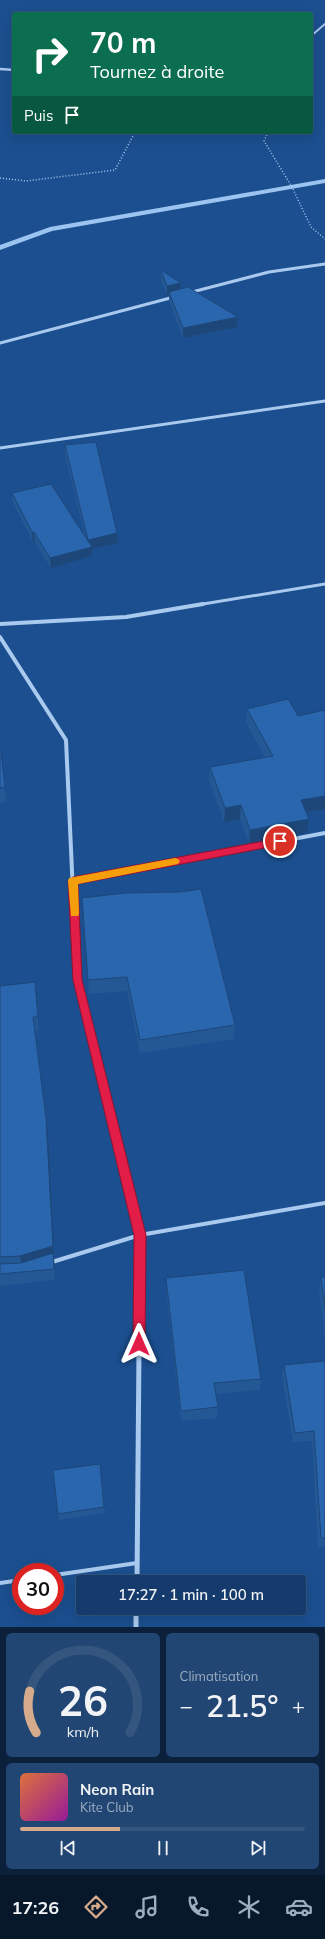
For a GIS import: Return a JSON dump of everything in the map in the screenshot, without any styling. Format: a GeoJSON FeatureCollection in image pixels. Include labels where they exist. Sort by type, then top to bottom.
{"type":"FeatureCollection","features":[{"type":"Feature","properties":{"kind":"street"},"geometry":{"type":"LineString","coordinates":[[0,69],[12,70]]}},
{"type":"Feature","properties":{"kind":"street"},"geometry":{"type":"LineString","coordinates":[[184,294],[269,272],[325,264]]}},
{"type":"Feature","properties":{"kind":"street"},"geometry":{"type":"LineString","coordinates":[[0,343],[177,296]]}},
{"type":"Feature","properties":{"kind":"street"},"geometry":{"type":"LineString","coordinates":[[0,448],[325,401]]}},
{"type":"Feature","properties":{"kind":"street"},"geometry":{"type":"LineString","coordinates":[[0,624],[126,617],[325,584]]}},
{"type":"Feature","properties":{"kind":"street"},"geometry":{"type":"LineString","coordinates":[[0,637],[66,740],[78,980],[140,1235],[137,1575]]}},
{"type":"Feature","properties":{"kind":"street"},"geometry":{"type":"LineString","coordinates":[[73,881],[325,833]]}},
{"type":"Feature","properties":{"kind":"street"},"geometry":{"type":"LineString","coordinates":[[136,1615],[136,1627]]}},
{"type":"Feature","properties":{"kind":"lane"},"geometry":{"type":"LineString","coordinates":[[313,34],[325,24]]}},
{"type":"Feature","properties":{"kind":"lane"},"geometry":{"type":"LineString","coordinates":[[45,1264],[140,1235],[325,1203]]}},
{"type":"Feature","properties":{"kind":"lane"},"geometry":{"type":"LineString","coordinates":[[64,1574],[137,1563]]}},
{"type":"Feature","properties":{"kind":"lane"},"geometry":{"type":"LineString","coordinates":[[0,1583],[12,1581]]}},
{"type":"Feature","properties":{"kind":"path"},"geometry":{"type":"LineString","coordinates":[[0,178],[26,181],[114,170],[134,134]]}},
{"type":"Feature","properties":{"kind":"path"},"geometry":{"type":"LineString","coordinates":[[267,134],[264,141],[292,187],[311,227],[325,239]]}},
{"type":"Feature","properties":{"kind":"building"},"geometry":{"type":"Polygon","coordinates":[[[161,270],[181,283],[167,286],[161,270]]]}},
{"type":"Feature","properties":{"kind":"building"},"geometry":{"type":"Polygon","coordinates":[[[188,287],[238,317],[183,328],[169,292],[188,287]]]}},
{"type":"Feature","properties":{"kind":"building"},"geometry":{"type":"Polygon","coordinates":[[[96,442],[117,533],[88,540],[65,445],[96,442]]]}},
{"type":"Feature","properties":{"kind":"building"},"geometry":{"type":"Polygon","coordinates":[[[51,484],[92,547],[50,558],[34,532],[32,532],[12,493],[51,484]]]}},
{"type":"Feature","properties":{"kind":"building"},"geometry":{"type":"Polygon","coordinates":[[[288,699],[298,716],[325,710],[325,796],[301,800],[309,819],[250,830],[241,805],[225,808],[210,767],[273,756],[247,709],[288,699]]]}},
{"type":"Feature","properties":{"kind":"building"},"geometry":{"type":"Polygon","coordinates":[[[0,751],[5,787],[0,788],[0,751]]]}},
{"type":"Feature","properties":{"kind":"building"},"geometry":{"type":"Polygon","coordinates":[[[201,889],[235,1025],[140,1040],[127,977],[88,980],[82,898],[125,893],[180,892],[201,889]]]}},
{"type":"Feature","properties":{"kind":"building"},"geometry":{"type":"Polygon","coordinates":[[[35,982],[38,1017],[33,1017],[46,1118],[53,1246],[20,1256],[0,1257],[0,986],[35,982]]]}},
{"type":"Feature","properties":{"kind":"building"},"geometry":{"type":"Polygon","coordinates":[[[53,1253],[54,1269],[0,1274],[0,1264],[21,1263],[53,1253]]]}},
{"type":"Feature","properties":{"kind":"building"},"geometry":{"type":"Polygon","coordinates":[[[244,1270],[261,1379],[214,1383],[218,1407],[181,1411],[166,1278],[244,1270]]]}},
{"type":"Feature","properties":{"kind":"building"},"geometry":{"type":"Polygon","coordinates":[[[321,1277],[325,1277],[325,1310],[321,1277]]]}},
{"type":"Feature","properties":{"kind":"building"},"geometry":{"type":"Polygon","coordinates":[[[325,1361],[325,1538],[321,1538],[314,1431],[295,1433],[284,1365],[325,1361]]]}},
{"type":"Feature","properties":{"kind":"building"},"geometry":{"type":"Polygon","coordinates":[[[100,1464],[104,1507],[58,1514],[53,1470],[100,1464]]]}},
{"type":"Feature","properties":{"kind":"waterway"},"geometry":{"type":"LineString","coordinates":[[0,248],[50,229],[325,181]]}},
{"type":"Feature","properties":{"kind":"slow traffic"},"geometry":{"type":"LineString","coordinates":[[74,914],[73,881],[175,861]]}},
{"type":"Feature","properties":{"kind":"route"},"geometry":{"type":"LineString","coordinates":[[139,1344],[140,1235],[78,980],[73,881],[280,841]]}}]}
